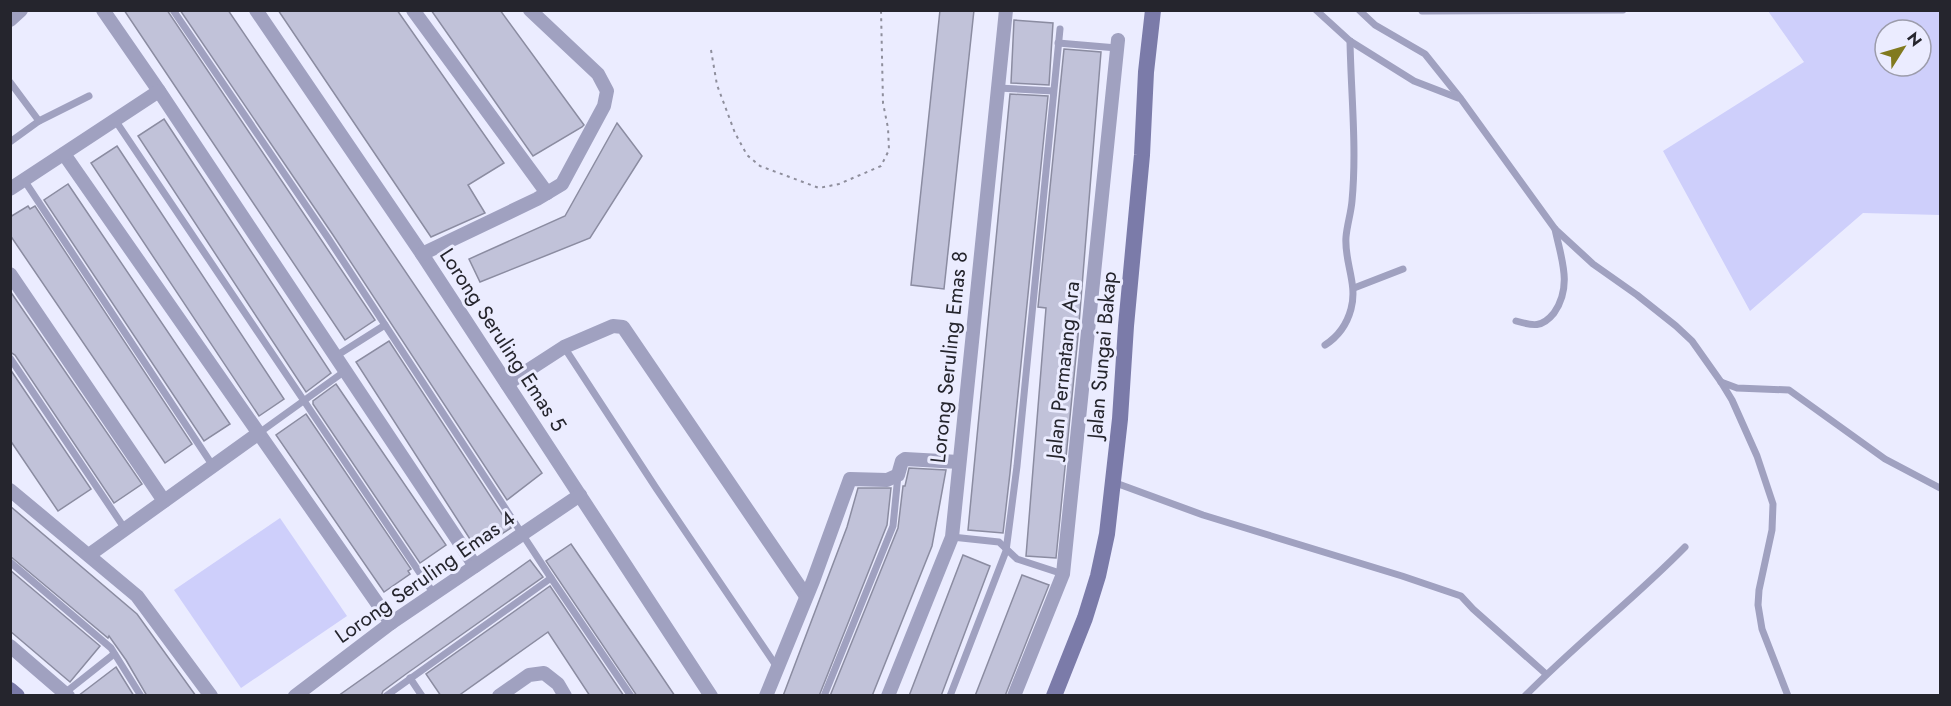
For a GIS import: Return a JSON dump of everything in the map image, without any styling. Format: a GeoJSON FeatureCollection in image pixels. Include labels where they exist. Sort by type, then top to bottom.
{"type":"FeatureCollection","features":[{"type":"Feature","properties":{"kind":"main road","name":"Jalan Sungai Bakap"},"geometry":{"type":"LineString","coordinates":[[1054,696],[1085,618],[1098,576],[1107,534],[1153,10]]}},
{"type":"Feature","properties":{"kind":"main road"},"geometry":{"type":"LineString","coordinates":[[10,690],[17,696]]}},
{"type":"Feature","properties":{"kind":"street"},"geometry":{"type":"LineString","coordinates":[[103,10],[475,566]]}},
{"type":"Feature","properties":{"kind":"street","name":"Lorong Seruling Emas 5"},"geometry":{"type":"LineString","coordinates":[[256,10],[422,254],[711,696]]}},
{"type":"Feature","properties":{"kind":"street"},"geometry":{"type":"LineString","coordinates":[[413,10],[547,193]]}},
{"type":"Feature","properties":{"kind":"street"},"geometry":{"type":"LineString","coordinates":[[422,254],[562,184],[604,106],[607,91],[598,74],[530,10]]}},
{"type":"Feature","properties":{"kind":"street","name":"Lorong Seruling Emas 8"},"geometry":{"type":"LineString","coordinates":[[888,696],[952,537],[1005,10]]}},
{"type":"Feature","properties":{"kind":"street","name":"Jalan Permatang Ara"},"geometry":{"type":"LineString","coordinates":[[1014,696],[1063,574],[1118,44]]}},
{"type":"Feature","properties":{"kind":"street"},"geometry":{"type":"LineString","coordinates":[[10,189],[159,91]]}},
{"type":"Feature","properties":{"kind":"street"},"geometry":{"type":"LineString","coordinates":[[64,154],[391,623]]}},
{"type":"Feature","properties":{"kind":"street"},"geometry":{"type":"LineString","coordinates":[[10,274],[164,501]]}},
{"type":"Feature","properties":{"kind":"street"},"geometry":{"type":"LineString","coordinates":[[507,384],[564,347],[613,326],[623,327],[806,596]]}},
{"type":"Feature","properties":{"kind":"street"},"geometry":{"type":"LineString","coordinates":[[89,555],[259,433]]}},
{"type":"Feature","properties":{"kind":"street"},"geometry":{"type":"LineString","coordinates":[[766,696],[850,479],[887,480],[898,475],[902,461],[905,459],[959,462]]}},
{"type":"Feature","properties":{"kind":"street"},"geometry":{"type":"LineString","coordinates":[[10,490],[137,596],[211,696]]}},
{"type":"Feature","properties":{"kind":"street","name":"Lorong Seruling Emas 4"},"geometry":{"type":"LineString","coordinates":[[295,696],[391,623],[580,495]]}},
{"type":"Feature","properties":{"kind":"street"},"geometry":{"type":"LineString","coordinates":[[10,646],[67,694]]}},
{"type":"Feature","properties":{"kind":"street"},"geometry":{"type":"LineString","coordinates":[[499,696],[529,675],[544,673],[558,684],[565,696]]}},
{"type":"Feature","properties":{"kind":"lane"},"geometry":{"type":"LineString","coordinates":[[173,10],[227,87],[522,535],[631,696]]}},
{"type":"Feature","properties":{"kind":"lane"},"geometry":{"type":"LineString","coordinates":[[1316,10],[1350,41],[1414,81],[1461,99]]}},
{"type":"Feature","properties":{"kind":"lane"},"geometry":{"type":"LineString","coordinates":[[1359,10],[1375,25],[1425,54],[1461,99],[1555,229],[1593,264],[1676,326],[1692,341],[1721,382],[1732,400],[1757,456],[1773,504],[1773,530],[1759,590],[1758,605],[1762,629],[1788,696]]}},
{"type":"Feature","properties":{"kind":"lane"},"geometry":{"type":"LineString","coordinates":[[1422,11],[1623,10]]}},
{"type":"Feature","properties":{"kind":"lane"},"geometry":{"type":"LineString","coordinates":[[950,696],[1006,551],[1019,443],[1060,29]]}},
{"type":"Feature","properties":{"kind":"lane"},"geometry":{"type":"LineString","coordinates":[[1325,345],[1341,332],[1348,319],[1354,288],[1347,261],[1346,243],[1352,180],[1350,41]]}},
{"type":"Feature","properties":{"kind":"lane"},"geometry":{"type":"LineString","coordinates":[[1058,43],[1118,44]]}},
{"type":"Feature","properties":{"kind":"lane"},"geometry":{"type":"LineString","coordinates":[[10,82],[39,121]]}},
{"type":"Feature","properties":{"kind":"lane"},"geometry":{"type":"LineString","coordinates":[[998,88],[1053,91]]}},
{"type":"Feature","properties":{"kind":"lane"},"geometry":{"type":"LineString","coordinates":[[10,142],[39,121],[89,96]]}},
{"type":"Feature","properties":{"kind":"lane"},"geometry":{"type":"LineString","coordinates":[[115,120],[434,594]]}},
{"type":"Feature","properties":{"kind":"lane"},"geometry":{"type":"LineString","coordinates":[[24,180],[213,466]]}},
{"type":"Feature","properties":{"kind":"lane"},"geometry":{"type":"LineString","coordinates":[[1516,321],[1532,326],[1541,325],[1559,304],[1565,287],[1564,270],[1555,229]]}},
{"type":"Feature","properties":{"kind":"lane"},"geometry":{"type":"LineString","coordinates":[[1354,288],[1403,269]]}},
{"type":"Feature","properties":{"kind":"lane"},"geometry":{"type":"LineString","coordinates":[[336,356],[385,325]]}},
{"type":"Feature","properties":{"kind":"lane"},"geometry":{"type":"LineString","coordinates":[[564,347],[777,667]]}},
{"type":"Feature","properties":{"kind":"lane"},"geometry":{"type":"LineString","coordinates":[[10,358],[125,529]]}},
{"type":"Feature","properties":{"kind":"lane"},"geometry":{"type":"LineString","coordinates":[[259,433],[345,371]]}},
{"type":"Feature","properties":{"kind":"lane"},"geometry":{"type":"LineString","coordinates":[[1721,382],[1737,388],[1789,390],[1885,459],[1941,488]]}},
{"type":"Feature","properties":{"kind":"lane"},"geometry":{"type":"LineString","coordinates":[[824,696],[893,526],[898,475]]}},
{"type":"Feature","properties":{"kind":"lane"},"geometry":{"type":"LineString","coordinates":[[1113,482],[1203,515],[1461,596],[1546,674]]}},
{"type":"Feature","properties":{"kind":"lane"},"geometry":{"type":"LineString","coordinates":[[952,537],[999,542],[1017,559],[1063,574]]}},
{"type":"Feature","properties":{"kind":"lane"},"geometry":{"type":"LineString","coordinates":[[1525,696],[1546,674],[1648,584],[1685,546]]}},
{"type":"Feature","properties":{"kind":"lane"},"geometry":{"type":"LineString","coordinates":[[10,562],[111,648],[141,696]]}},
{"type":"Feature","properties":{"kind":"lane"},"geometry":{"type":"LineString","coordinates":[[386,696],[551,578]]}},
{"type":"Feature","properties":{"kind":"lane"},"geometry":{"type":"LineString","coordinates":[[67,694],[114,654]]}},
{"type":"Feature","properties":{"kind":"lane"},"geometry":{"type":"LineString","coordinates":[[410,678],[422,696]]}},
{"type":"Feature","properties":{"kind":"path"},"geometry":{"type":"LineString","coordinates":[[711,50],[717,85],[735,133],[747,155],[760,166],[802,183],[819,188],[839,184],[880,166],[889,150],[883,103],[882,10]]}},
{"type":"Feature","properties":{"kind":"shaded area"},"geometry":{"type":"Polygon","coordinates":[[[1768,11],[1940,11],[1940,215],[1863,213],[1750,311],[1663,151],[1804,62],[1768,11]]]}},
{"type":"Feature","properties":{"kind":"shaded area"},"geometry":{"type":"Polygon","coordinates":[[[280,518],[347,616],[241,688],[174,590],[280,518]]]}},
{"type":"Feature","properties":{"kind":"building"},"geometry":{"type":"Polygon","coordinates":[[[124,10],[167,10],[375,320],[345,340],[124,10]]]}},
{"type":"Feature","properties":{"kind":"building"},"geometry":{"type":"Polygon","coordinates":[[[180,10],[228,10],[542,473],[507,500],[333,235],[180,10]]]}},
{"type":"Feature","properties":{"kind":"building"},"geometry":{"type":"Polygon","coordinates":[[[278,10],[397,10],[504,163],[468,185],[485,213],[431,237],[278,10]]]}},
{"type":"Feature","properties":{"kind":"building"},"geometry":{"type":"Polygon","coordinates":[[[431,10],[500,10],[584,125],[533,156],[431,10]]]}},
{"type":"Feature","properties":{"kind":"building"},"geometry":{"type":"Polygon","coordinates":[[[940,10],[974,10],[944,289],[911,285],[940,10]]]}},
{"type":"Feature","properties":{"kind":"building"},"geometry":{"type":"Polygon","coordinates":[[[1014,20],[1053,23],[1049,85],[1011,83],[1014,20]]]}},
{"type":"Feature","properties":{"kind":"building"},"geometry":{"type":"Polygon","coordinates":[[[1064,49],[1101,52],[1078,336],[1056,558],[1026,556],[1046,308],[1038,307],[1064,49]]]}},
{"type":"Feature","properties":{"kind":"building"},"geometry":{"type":"Polygon","coordinates":[[[1010,94],[1048,96],[1003,533],[968,530],[1010,94]]]}},
{"type":"Feature","properties":{"kind":"building"},"geometry":{"type":"Polygon","coordinates":[[[164,119],[331,373],[306,392],[138,136],[164,119]]]}},
{"type":"Feature","properties":{"kind":"building"},"geometry":{"type":"Polygon","coordinates":[[[617,123],[642,156],[590,238],[480,282],[469,259],[565,216],[617,123]]]}},
{"type":"Feature","properties":{"kind":"building"},"geometry":{"type":"Polygon","coordinates":[[[117,146],[284,399],[259,416],[91,163],[117,146]]]}},
{"type":"Feature","properties":{"kind":"building"},"geometry":{"type":"Polygon","coordinates":[[[68,184],[230,424],[204,441],[44,200],[68,184]]]}},
{"type":"Feature","properties":{"kind":"building"},"geometry":{"type":"Polygon","coordinates":[[[28,206],[30,209],[35,206],[192,444],[165,463],[10,235],[10,217],[28,206]]]}},
{"type":"Feature","properties":{"kind":"building"},"geometry":{"type":"Polygon","coordinates":[[[10,291],[142,484],[114,503],[15,355],[10,352],[10,291]]]}},
{"type":"Feature","properties":{"kind":"building"},"geometry":{"type":"Polygon","coordinates":[[[389,341],[511,528],[477,550],[356,362],[389,341]]]}},
{"type":"Feature","properties":{"kind":"building"},"geometry":{"type":"Polygon","coordinates":[[[10,369],[91,489],[58,511],[10,440],[10,369]]]}},
{"type":"Feature","properties":{"kind":"building"},"geometry":{"type":"Polygon","coordinates":[[[336,384],[446,545],[420,563],[313,404],[313,401],[336,384]]]}},
{"type":"Feature","properties":{"kind":"building"},"geometry":{"type":"Polygon","coordinates":[[[306,414],[411,569],[408,571],[410,574],[384,592],[276,435],[306,414]]]}},
{"type":"Feature","properties":{"kind":"building"},"geometry":{"type":"Polygon","coordinates":[[[909,468],[946,470],[932,546],[872,696],[830,696],[898,528],[903,486],[905,486],[909,468]]]}},
{"type":"Feature","properties":{"kind":"building"},"geometry":{"type":"Polygon","coordinates":[[[858,488],[891,488],[887,525],[819,696],[783,696],[847,527],[858,488]]]}},
{"type":"Feature","properties":{"kind":"building"},"geometry":{"type":"Polygon","coordinates":[[[10,506],[137,614],[196,696],[147,696],[109,636],[108,638],[10,556],[10,506]]]}},
{"type":"Feature","properties":{"kind":"building"},"geometry":{"type":"Polygon","coordinates":[[[571,544],[675,696],[637,696],[546,561],[571,544]]]}},
{"type":"Feature","properties":{"kind":"building"},"geometry":{"type":"Polygon","coordinates":[[[963,555],[990,566],[941,696],[909,696],[963,555]]]}},
{"type":"Feature","properties":{"kind":"building"},"geometry":{"type":"Polygon","coordinates":[[[530,560],[543,577],[406,674],[383,691],[381,696],[338,696],[530,560]]]}},
{"type":"Feature","properties":{"kind":"building"},"geometry":{"type":"Polygon","coordinates":[[[10,570],[100,646],[70,682],[10,631],[10,570]]]}},
{"type":"Feature","properties":{"kind":"building"},"geometry":{"type":"Polygon","coordinates":[[[1022,575],[1049,585],[1005,696],[975,696],[1022,575]]]}},
{"type":"Feature","properties":{"kind":"building"},"geometry":{"type":"Polygon","coordinates":[[[550,586],[624,696],[590,696],[548,632],[458,696],[441,696],[426,674],[550,586]]]}},
{"type":"Feature","properties":{"kind":"building"},"geometry":{"type":"Polygon","coordinates":[[[116,667],[134,696],[78,696],[116,667]]]}}]}
